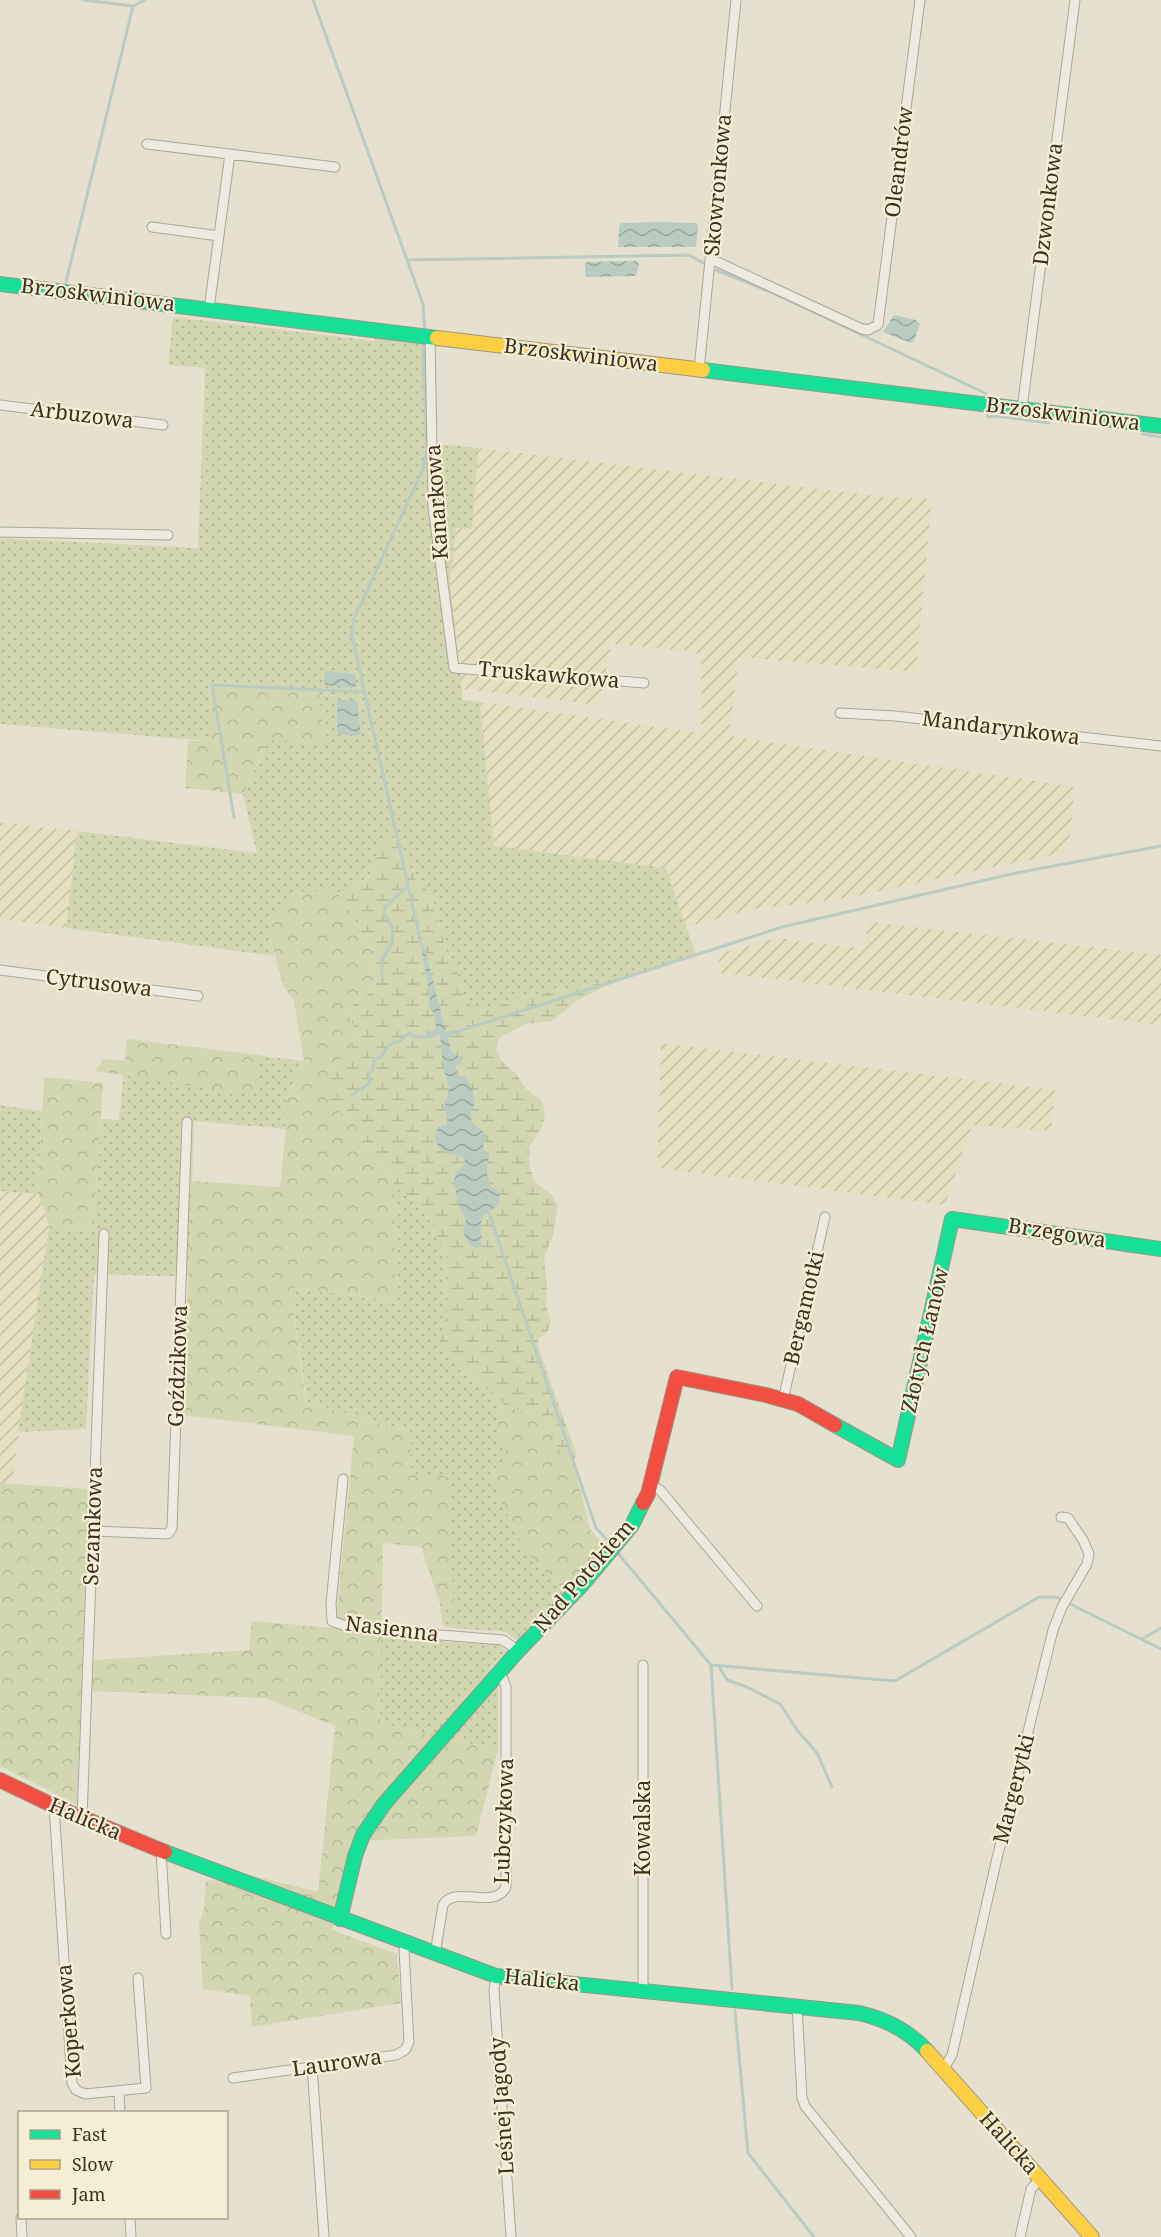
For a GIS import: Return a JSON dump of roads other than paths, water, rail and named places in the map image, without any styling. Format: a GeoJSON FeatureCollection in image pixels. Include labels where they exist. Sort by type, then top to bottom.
{"type":"FeatureCollection","features":[{"type":"Feature","properties":{"kind":"street","name":"Skowronkowa"},"geometry":{"type":"LineString","coordinates":[[699,370],[736,0]]}},
{"type":"Feature","properties":{"kind":"street","name":"Oleandrów"},"geometry":{"type":"LineString","coordinates":[[711,259],[862,328],[868,330],[878,325],[920,0]]}},
{"type":"Feature","properties":{"kind":"street","name":"Dzwonkowa"},"geometry":{"type":"LineString","coordinates":[[1022,409],[1075,0]]}},
{"type":"Feature","properties":{"kind":"street"},"geometry":{"type":"LineString","coordinates":[[147,144],[334,167]]}},
{"type":"Feature","properties":{"kind":"street"},"geometry":{"type":"LineString","coordinates":[[209,309],[230,154]]}},
{"type":"Feature","properties":{"kind":"street"},"geometry":{"type":"LineString","coordinates":[[152,227],[219,236]]}},
{"type":"Feature","properties":{"kind":"street","name":"Brzoskwiniowa"},"geometry":{"type":"LineString","coordinates":[[0,284],[1161,426]]}},
{"type":"Feature","properties":{"kind":"street","name":"Kanarkowa"},"geometry":{"type":"LineString","coordinates":[[430,336],[433,507],[454,668]]}},
{"type":"Feature","properties":{"kind":"street","name":"Arbuzowa"},"geometry":{"type":"LineString","coordinates":[[0,405],[163,425]]}},
{"type":"Feature","properties":{"kind":"street"},"geometry":{"type":"LineString","coordinates":[[0,532],[168,535]]}},
{"type":"Feature","properties":{"kind":"street","name":"Truskawkowa"},"geometry":{"type":"LineString","coordinates":[[454,668],[644,683]]}},
{"type":"Feature","properties":{"kind":"street","name":"Mandarynkowa"},"geometry":{"type":"LineString","coordinates":[[840,713],[895,716],[1161,746]]}},
{"type":"Feature","properties":{"kind":"street","name":"Cytrusowa"},"geometry":{"type":"LineString","coordinates":[[0,970],[198,996]]}},
{"type":"Feature","properties":{"kind":"street","name":"Goździkowa"},"geometry":{"type":"LineString","coordinates":[[92,1531],[168,1534],[172,1528],[187,1122]]}},
{"type":"Feature","properties":{"kind":"street","name":"Bergamotki"},"geometry":{"type":"LineString","coordinates":[[783,1400],[825,1217]]}},
{"type":"Feature","properties":{"kind":"street","name":"Brzegowa"},"geometry":{"type":"LineString","coordinates":[[952,1219],[1161,1249]]}},
{"type":"Feature","properties":{"kind":"street","name":"Złotych Łanów"},"geometry":{"type":"LineString","coordinates":[[898,1460],[952,1219]]}},
{"type":"Feature","properties":{"kind":"street","name":"Sezamkowa"},"geometry":{"type":"LineString","coordinates":[[82,1818],[104,1234]]}},
{"type":"Feature","properties":{"kind":"street","name":"Nad Potokiem"},"geometry":{"type":"LineString","coordinates":[[340,1919],[355,1856],[363,1835],[384,1804],[498,1673],[581,1586],[632,1525],[648,1494],[677,1377],[798,1404],[898,1460]]}},
{"type":"Feature","properties":{"kind":"street","name":"Nasienna"},"geometry":{"type":"LineString","coordinates":[[343,1479],[331,1604],[332,1621],[343,1625],[381,1630],[503,1640],[518,1651]]}},
{"type":"Feature","properties":{"kind":"street"},"geometry":{"type":"LineString","coordinates":[[651,1484],[660,1490],[757,1606]]}},
{"type":"Feature","properties":{"kind":"street","name":"Margerytki"},"geometry":{"type":"LineString","coordinates":[[944,2070],[952,2055],[1053,1630],[1062,1607],[1087,1564],[1089,1554],[1083,1540],[1065,1518]]}},
{"type":"Feature","properties":{"kind":"street","name":"Kowalska"},"geometry":{"type":"LineString","coordinates":[[643,1665],[643,1990]]}},
{"type":"Feature","properties":{"kind":"street","name":"Lubczykowa"},"geometry":{"type":"LineString","coordinates":[[435,1954],[443,1905],[446,1900],[453,1897],[495,1897],[502,1894],[506,1887],[506,1687],[498,1673]]}},
{"type":"Feature","properties":{"kind":"street","name":"Halicka"},"geometry":{"type":"LineString","coordinates":[[0,1780],[54,1806],[161,1851],[496,1976],[859,2013],[892,2024],[918,2042],[1092,2237]]}},
{"type":"Feature","properties":{"kind":"street","name":"Koperkowa"},"geometry":{"type":"LineString","coordinates":[[54,1806],[72,2083],[76,2090],[85,2094],[146,2088],[138,1978]]}},
{"type":"Feature","properties":{"kind":"street"},"geometry":{"type":"LineString","coordinates":[[161,1851],[166,1934]]}},
{"type":"Feature","properties":{"kind":"street","name":"Laurowa"},"geometry":{"type":"LineString","coordinates":[[233,2078],[396,2055],[405,2050],[409,2042],[404,1950],[406,1943]]}},
{"type":"Feature","properties":{"kind":"street","name":"Leśnej Jagody"},"geometry":{"type":"LineString","coordinates":[[496,1976],[494,1990],[511,2237]]}},
{"type":"Feature","properties":{"kind":"street"},"geometry":{"type":"LineString","coordinates":[[797,2006],[802,2098],[805,2106],[911,2237]]}},
{"type":"Feature","properties":{"kind":"street"},"geometry":{"type":"LineString","coordinates":[[312,2066],[324,2237]]}},
{"type":"Feature","properties":{"kind":"street"},"geometry":{"type":"LineString","coordinates":[[119,2092],[120,2111]]}},
{"type":"Feature","properties":{"kind":"street"},"geometry":{"type":"LineString","coordinates":[[1020,2237],[1031,2188],[1044,2182]]}},
{"type":"Feature","properties":{"kind":"street"},"geometry":{"type":"LineString","coordinates":[[21,2219],[22,2237]]}},
{"type":"Feature","properties":{"kind":"street"},"geometry":{"type":"LineString","coordinates":[[130,2219],[131,2237]]}},
{"type":"Feature","properties":{"kind":"water"},"geometry":{"type":"Polygon","coordinates":[[[621,223],[696,223],[698,225],[696,247],[618,247],[621,223]]]}},
{"type":"Feature","properties":{"kind":"water"},"geometry":{"type":"Polygon","coordinates":[[[636,261],[639,264],[635,276],[588,277],[585,275],[585,263],[587,262],[636,261]]]}},
{"type":"Feature","properties":{"kind":"water"},"geometry":{"type":"Polygon","coordinates":[[[894,315],[916,320],[920,324],[914,341],[911,343],[883,332],[894,315]]]}},
{"type":"Feature","properties":{"kind":"water"},"geometry":{"type":"Polygon","coordinates":[[[325,672],[355,674],[356,687],[326,685],[325,672]]]}},
{"type":"Feature","properties":{"kind":"water"},"geometry":{"type":"Polygon","coordinates":[[[337,700],[357,702],[361,735],[340,735],[337,732],[337,700]]]}},
{"type":"Feature","properties":{"kind":"water"},"geometry":{"type":"Polygon","coordinates":[[[419,938],[425,949],[446,1032],[457,1030],[448,1039],[452,1053],[462,1059],[462,1063],[455,1066],[459,1076],[465,1076],[472,1090],[474,1105],[470,1114],[472,1122],[486,1134],[483,1144],[484,1150],[489,1153],[488,1176],[491,1187],[498,1190],[500,1198],[496,1208],[484,1215],[482,1219],[481,1247],[475,1248],[470,1245],[463,1233],[466,1219],[458,1204],[454,1180],[456,1172],[465,1164],[464,1158],[443,1151],[434,1136],[438,1128],[447,1123],[444,1109],[449,1088],[443,1066],[440,1035],[430,1039],[420,1038],[436,1028],[434,1014],[429,1007],[430,995],[419,938]]]}},
{"type":"Feature","properties":{"kind":"waterway"},"geometry":{"type":"LineString","coordinates":[[84,0],[133,6]]}},
{"type":"Feature","properties":{"kind":"waterway"},"geometry":{"type":"LineString","coordinates":[[66,282],[133,6],[145,0]]}},
{"type":"Feature","properties":{"kind":"waterway"},"geometry":{"type":"LineString","coordinates":[[313,0],[423,304],[425,332]]}},
{"type":"Feature","properties":{"kind":"waterway"},"geometry":{"type":"LineString","coordinates":[[407,260],[689,255],[703,263]]}},
{"type":"Feature","properties":{"kind":"waterway"},"geometry":{"type":"LineString","coordinates":[[716,270],[773,293],[985,393],[989,398]]}},
{"type":"Feature","properties":{"kind":"waterway"},"geometry":{"type":"LineString","coordinates":[[420,939],[352,636],[354,619],[423,469],[427,449],[423,342]]}},
{"type":"Feature","properties":{"kind":"waterway"},"geometry":{"type":"LineString","coordinates":[[987,413],[988,417],[998,416],[1049,423]]}},
{"type":"Feature","properties":{"kind":"waterway"},"geometry":{"type":"LineString","coordinates":[[1143,434],[1161,437]]}},
{"type":"Feature","properties":{"kind":"waterway"},"geometry":{"type":"LineString","coordinates":[[234,817],[212,685],[364,692]]}},
{"type":"Feature","properties":{"kind":"waterway"},"geometry":{"type":"LineString","coordinates":[[450,1034],[782,927],[1016,873],[1161,846]]}},
{"type":"Feature","properties":{"kind":"waterway"},"geometry":{"type":"LineString","coordinates":[[382,976],[382,960],[392,943],[393,929],[384,913],[385,907],[408,886]]}},
{"type":"Feature","properties":{"kind":"waterway"},"geometry":{"type":"LineString","coordinates":[[352,1095],[370,1083],[369,1074],[373,1070],[374,1060],[381,1057],[394,1042],[400,1041],[409,1033],[415,1037],[423,1036]]}},
{"type":"Feature","properties":{"kind":"waterway"},"geometry":{"type":"LineString","coordinates":[[489,1213],[596,1528],[609,1542]]}},
{"type":"Feature","properties":{"kind":"waterway"},"geometry":{"type":"LineString","coordinates":[[617,1552],[711,1665],[732,1989]]}},
{"type":"Feature","properties":{"kind":"waterway"},"geometry":{"type":"LineString","coordinates":[[711,1665],[895,1681],[1039,1597],[1056,1597],[1161,1649]]}},
{"type":"Feature","properties":{"kind":"waterway"},"geometry":{"type":"LineString","coordinates":[[1142,1639],[1161,1628]]}},
{"type":"Feature","properties":{"kind":"waterway"},"geometry":{"type":"LineString","coordinates":[[718,1665],[727,1680],[747,1687],[780,1704],[797,1730],[817,1753],[832,1787]]}},
{"type":"Feature","properties":{"kind":"waterway"},"geometry":{"type":"LineString","coordinates":[[735,2011],[748,2153],[814,2237]]}}]}
